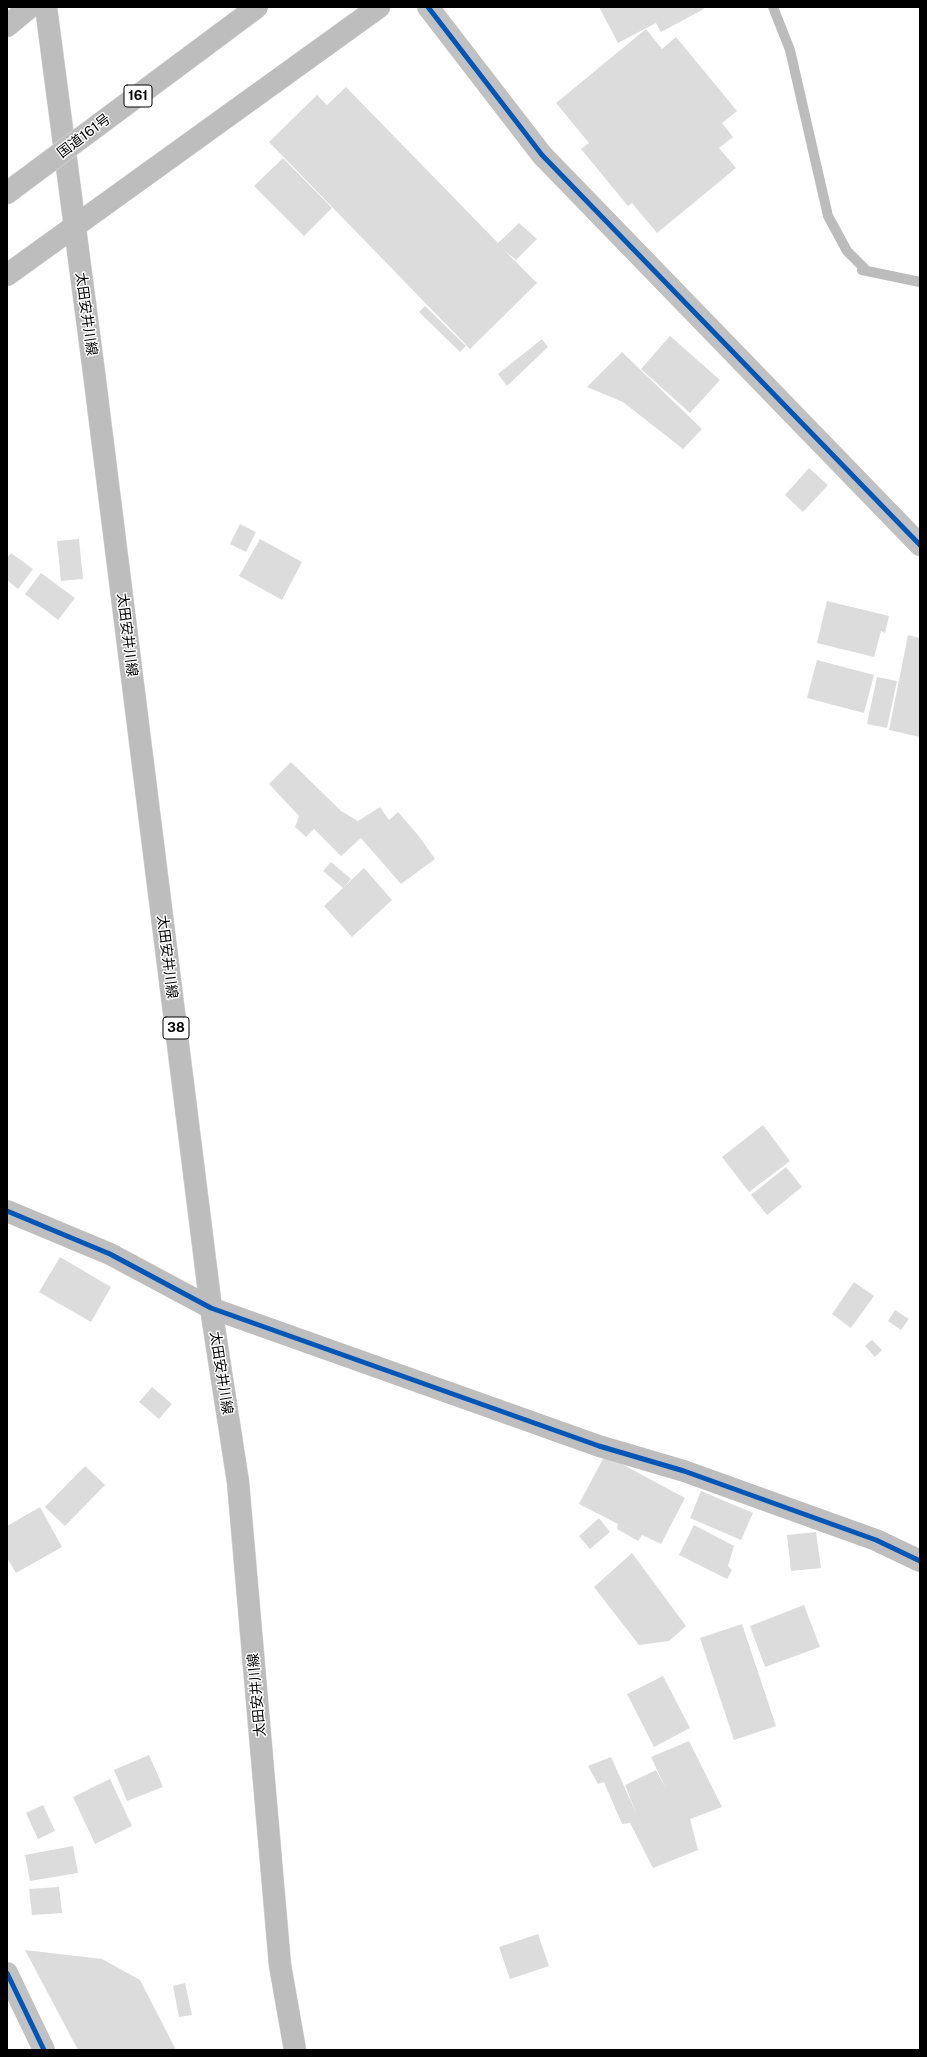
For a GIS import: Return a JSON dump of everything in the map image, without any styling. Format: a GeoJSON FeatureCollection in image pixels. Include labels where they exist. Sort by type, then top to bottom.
{"type":"FeatureCollection","features":[{"type":"Feature","properties":{"kind":"main road"},"geometry":{"type":"LineString","coordinates":[[7,26],[30,7]]}},
{"type":"Feature","properties":{"kind":"main road","name":"太田安井川線"},"geometry":{"type":"LineString","coordinates":[[46,7],[211,1308],[238,1482],[280,1965],[295,2050]]}},
{"type":"Feature","properties":{"kind":"main road","name":"国道161号"},"geometry":{"type":"LineString","coordinates":[[13,188],[256,7]]}},
{"type":"Feature","properties":{"kind":"main road"},"geometry":{"type":"LineString","coordinates":[[7,275],[379,7]]}},
{"type":"Feature","properties":{"kind":"street"},"geometry":{"type":"LineString","coordinates":[[428,7],[542,155],[920,545]]}},
{"type":"Feature","properties":{"kind":"street"},"geometry":{"type":"LineString","coordinates":[[7,1211],[110,1254],[211,1308],[599,1446],[684,1471],[876,1540],[920,1561]]}},
{"type":"Feature","properties":{"kind":"street"},"geometry":{"type":"LineString","coordinates":[[7,1973],[44,2050]]}},
{"type":"Feature","properties":{"kind":"building"},"geometry":{"type":"Polygon","coordinates":[[[599,7],[703,7],[704,9],[661,32],[656,23],[618,43],[599,7]]]}},
{"type":"Feature","properties":{"kind":"building"},"geometry":{"type":"Polygon","coordinates":[[[646,29],[662,49],[676,37],[737,111],[722,123],[733,137],[719,148],[736,168],[657,233],[632,203],[628,206],[581,149],[589,143],[556,103],[646,29]]]}},
{"type":"Feature","properties":{"kind":"building"},"geometry":{"type":"Polygon","coordinates":[[[346,87],[498,243],[519,223],[537,239],[516,260],[504,250],[537,283],[470,349],[269,142],[317,95],[327,105],[346,87]]]}},
{"type":"Feature","properties":{"kind":"building"},"geometry":{"type":"Polygon","coordinates":[[[283,158],[332,208],[304,236],[254,186],[283,158]]]}},
{"type":"Feature","properties":{"kind":"building"},"geometry":{"type":"Polygon","coordinates":[[[425,306],[466,346],[460,352],[419,312],[425,306]]]}},
{"type":"Feature","properties":{"kind":"building"},"geometry":{"type":"Polygon","coordinates":[[[670,336],[720,380],[690,413],[641,369],[670,336]]]}},
{"type":"Feature","properties":{"kind":"building"},"geometry":{"type":"Polygon","coordinates":[[[542,339],[548,347],[507,386],[498,374],[542,339]]]}},
{"type":"Feature","properties":{"kind":"building"},"geometry":{"type":"Polygon","coordinates":[[[622,352],[702,429],[683,449],[623,402],[587,387],[622,352]]]}},
{"type":"Feature","properties":{"kind":"building"},"geometry":{"type":"Polygon","coordinates":[[[809,468],[828,485],[803,512],[785,495],[809,468]]]}},
{"type":"Feature","properties":{"kind":"building"},"geometry":{"type":"Polygon","coordinates":[[[240,524],[256,532],[246,552],[230,544],[240,524]]]}},
{"type":"Feature","properties":{"kind":"building"},"geometry":{"type":"Polygon","coordinates":[[[79,539],[83,579],[61,581],[57,541],[79,539]]]}},
{"type":"Feature","properties":{"kind":"building"},"geometry":{"type":"Polygon","coordinates":[[[260,539],[302,562],[282,600],[239,576],[260,539]]]}},
{"type":"Feature","properties":{"kind":"building"},"geometry":{"type":"Polygon","coordinates":[[[11,553],[33,569],[18,589],[7,580],[7,558],[11,553]]]}},
{"type":"Feature","properties":{"kind":"building"},"geometry":{"type":"Polygon","coordinates":[[[41,573],[75,598],[58,620],[25,594],[41,573]]]}},
{"type":"Feature","properties":{"kind":"building"},"geometry":{"type":"Polygon","coordinates":[[[827,601],[889,616],[885,633],[881,631],[874,657],[817,643],[827,601]]]}},
{"type":"Feature","properties":{"kind":"building"},"geometry":{"type":"Polygon","coordinates":[[[908,635],[920,638],[920,737],[889,730],[908,635]]]}},
{"type":"Feature","properties":{"kind":"building"},"geometry":{"type":"Polygon","coordinates":[[[817,660],[874,675],[864,713],[807,698],[817,660]]]}},
{"type":"Feature","properties":{"kind":"building"},"geometry":{"type":"Polygon","coordinates":[[[877,677],[897,681],[887,728],[867,724],[877,677]]]}},
{"type":"Feature","properties":{"kind":"building"},"geometry":{"type":"Polygon","coordinates":[[[291,762],[341,811],[358,821],[380,807],[389,820],[398,812],[418,835],[435,859],[401,884],[361,838],[341,856],[314,829],[306,837],[295,827],[299,816],[269,784],[291,762]]]}},
{"type":"Feature","properties":{"kind":"building"},"geometry":{"type":"Polygon","coordinates":[[[331,862],[351,879],[343,888],[323,871],[331,862]]]}},
{"type":"Feature","properties":{"kind":"building"},"geometry":{"type":"Polygon","coordinates":[[[364,868],[392,900],[352,937],[324,906],[364,868]]]}},
{"type":"Feature","properties":{"kind":"building"},"geometry":{"type":"Polygon","coordinates":[[[763,1125],[790,1161],[749,1192],[722,1157],[763,1125]]]}},
{"type":"Feature","properties":{"kind":"building"},"geometry":{"type":"Polygon","coordinates":[[[786,1167],[802,1187],[767,1215],[751,1195],[786,1167]]]}},
{"type":"Feature","properties":{"kind":"building"},"geometry":{"type":"Polygon","coordinates":[[[60,1257],[111,1287],[91,1322],[39,1292],[60,1257]]]}},
{"type":"Feature","properties":{"kind":"building"},"geometry":{"type":"Polygon","coordinates":[[[854,1282],[874,1296],[851,1328],[832,1314],[854,1282]]]}},
{"type":"Feature","properties":{"kind":"building"},"geometry":{"type":"Polygon","coordinates":[[[895,1310],[909,1319],[901,1330],[888,1321],[895,1310]]]}},
{"type":"Feature","properties":{"kind":"building"},"geometry":{"type":"Polygon","coordinates":[[[872,1340],[882,1350],[875,1357],[865,1346],[872,1340]]]}},
{"type":"Feature","properties":{"kind":"building"},"geometry":{"type":"Polygon","coordinates":[[[152,1387],[172,1404],[159,1419],[139,1402],[152,1387]]]}},
{"type":"Feature","properties":{"kind":"building"},"geometry":{"type":"Polygon","coordinates":[[[605,1455],[685,1498],[661,1544],[642,1535],[638,1541],[617,1529],[618,1524],[579,1504],[605,1455]]]}},
{"type":"Feature","properties":{"kind":"building"},"geometry":{"type":"Polygon","coordinates":[[[85,1466],[105,1485],[65,1526],[45,1507],[85,1466]]]}},
{"type":"Feature","properties":{"kind":"building"},"geometry":{"type":"Polygon","coordinates":[[[701,1491],[753,1513],[741,1540],[690,1518],[701,1491]]]}},
{"type":"Feature","properties":{"kind":"building"},"geometry":{"type":"Polygon","coordinates":[[[40,1507],[62,1547],[16,1573],[7,1558],[7,1526],[40,1507]]]}},
{"type":"Feature","properties":{"kind":"building"},"geometry":{"type":"Polygon","coordinates":[[[599,1518],[610,1532],[590,1549],[579,1536],[599,1518]]]}},
{"type":"Feature","properties":{"kind":"building"},"geometry":{"type":"Polygon","coordinates":[[[694,1525],[734,1546],[728,1566],[732,1570],[727,1579],[679,1555],[694,1525]]]}},
{"type":"Feature","properties":{"kind":"building"},"geometry":{"type":"Polygon","coordinates":[[[816,1532],[821,1568],[791,1571],[787,1535],[816,1532]]]}},
{"type":"Feature","properties":{"kind":"building"},"geometry":{"type":"Polygon","coordinates":[[[632,1553],[686,1626],[669,1641],[639,1645],[594,1587],[632,1553]]]}},
{"type":"Feature","properties":{"kind":"building"},"geometry":{"type":"Polygon","coordinates":[[[804,1605],[820,1647],[765,1667],[750,1626],[804,1605]]]}},
{"type":"Feature","properties":{"kind":"building"},"geometry":{"type":"Polygon","coordinates":[[[742,1624],[776,1726],[734,1740],[700,1638],[742,1624]]]}},
{"type":"Feature","properties":{"kind":"building"},"geometry":{"type":"Polygon","coordinates":[[[663,1676],[690,1728],[654,1747],[627,1694],[663,1676]]]}},
{"type":"Feature","properties":{"kind":"building"},"geometry":{"type":"Polygon","coordinates":[[[689,1741],[722,1807],[690,1819],[698,1850],[653,1868],[630,1823],[622,1824],[604,1782],[598,1784],[588,1766],[611,1757],[636,1813],[625,1785],[656,1770],[666,1789],[651,1757],[689,1741]]]}},
{"type":"Feature","properties":{"kind":"building"},"geometry":{"type":"Polygon","coordinates":[[[149,1755],[163,1787],[127,1801],[114,1770],[149,1755]]]}},
{"type":"Feature","properties":{"kind":"building"},"geometry":{"type":"Polygon","coordinates":[[[110,1779],[132,1826],[95,1844],[73,1797],[110,1779]]]}},
{"type":"Feature","properties":{"kind":"building"},"geometry":{"type":"Polygon","coordinates":[[[43,1805],[55,1831],[38,1839],[26,1813],[43,1805]]]}},
{"type":"Feature","properties":{"kind":"building"},"geometry":{"type":"Polygon","coordinates":[[[73,1846],[78,1873],[30,1881],[25,1855],[73,1846]]]}},
{"type":"Feature","properties":{"kind":"building"},"geometry":{"type":"Polygon","coordinates":[[[59,1887],[62,1913],[32,1915],[29,1889],[59,1887]]]}},
{"type":"Feature","properties":{"kind":"building"},"geometry":{"type":"Polygon","coordinates":[[[538,1934],[549,1966],[510,1979],[499,1947],[538,1934]]]}},
{"type":"Feature","properties":{"kind":"building"},"geometry":{"type":"Polygon","coordinates":[[[25,1950],[102,1959],[140,1980],[176,2050],[78,2050],[25,1950]]]}},
{"type":"Feature","properties":{"kind":"building"},"geometry":{"type":"Polygon","coordinates":[[[185,1983],[192,2015],[179,2017],[173,1986],[185,1983]]]}},
{"type":"Feature","properties":{"kind":"waterway"},"geometry":{"type":"LineString","coordinates":[[773,7],[790,50],[828,216],[847,251],[866,270],[862,270],[920,282]]}},
{"type":"Feature","properties":{"kind":"cycle path"},"geometry":{"type":"LineString","coordinates":[[428,7],[542,155],[920,545]]}},
{"type":"Feature","properties":{"kind":"cycle path"},"geometry":{"type":"LineString","coordinates":[[7,1211],[110,1254],[211,1308],[599,1446],[684,1471],[876,1540],[920,1561]]}},
{"type":"Feature","properties":{"kind":"cycle path"},"geometry":{"type":"LineString","coordinates":[[7,1973],[44,2050]]}}]}
